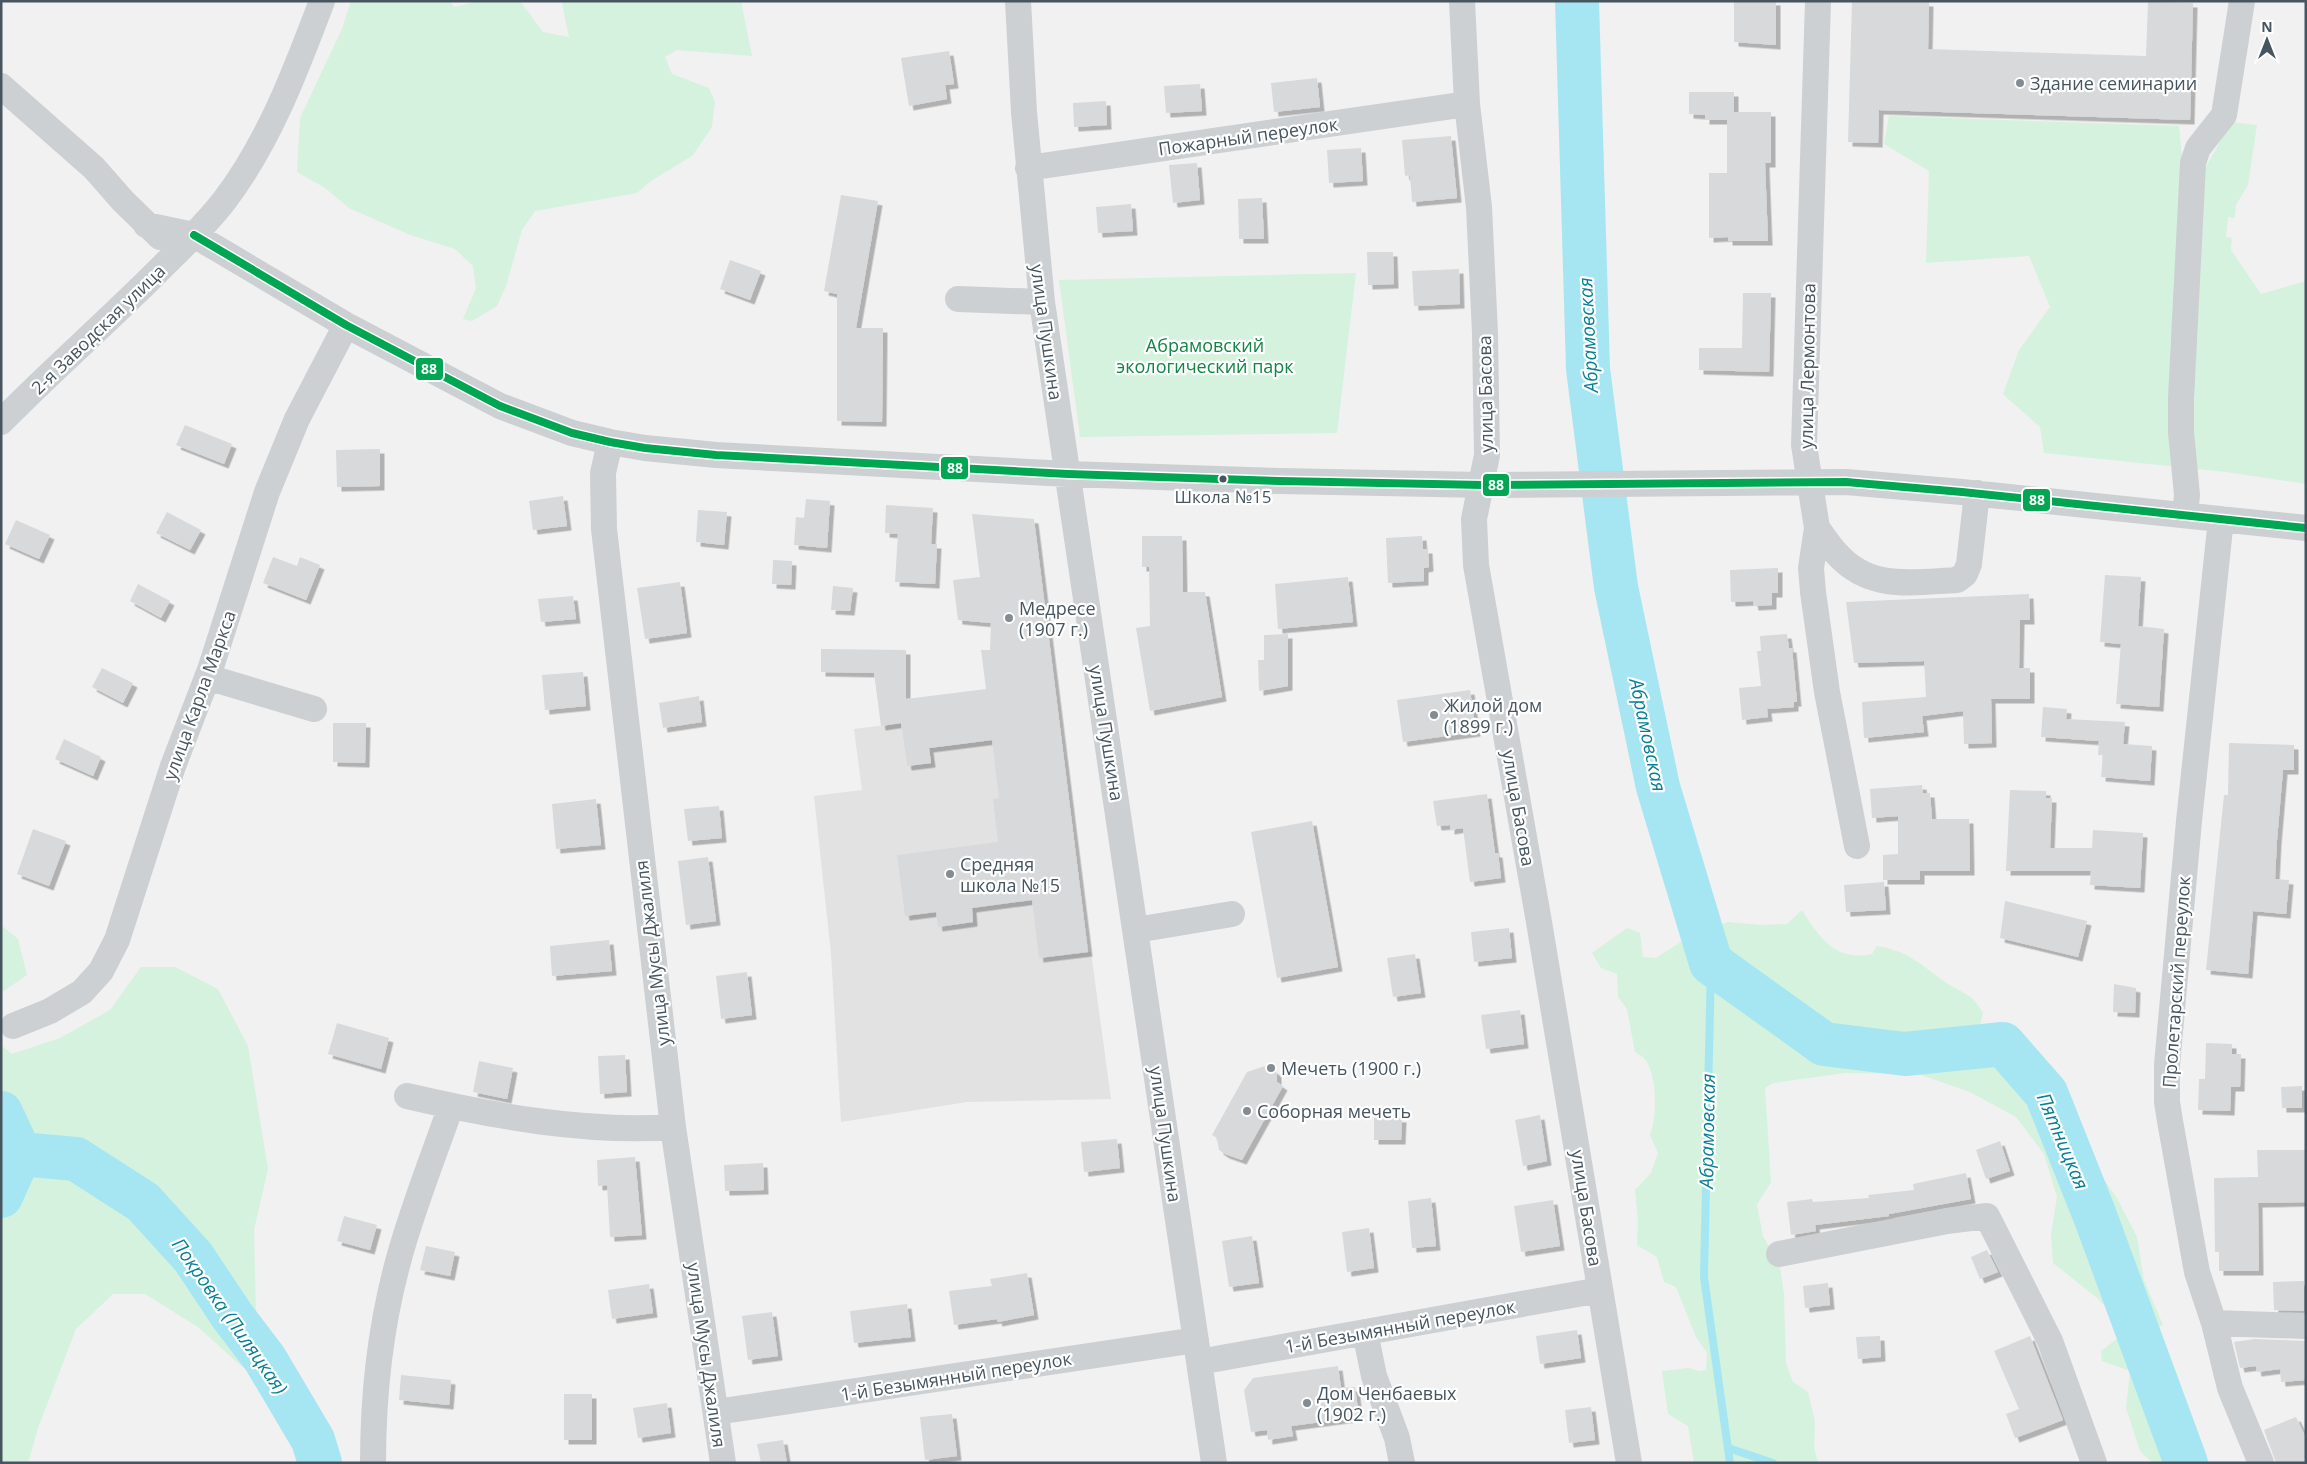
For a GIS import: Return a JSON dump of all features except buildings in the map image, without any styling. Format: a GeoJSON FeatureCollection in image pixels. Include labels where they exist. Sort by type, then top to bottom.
{"type":"FeatureCollection","features":[{"type":"Feature","properties":{"kind":"street","name":"2-я Заводская улица"},"geometry":{"type":"LineString","coordinates":[[1,422],[185,244],[224,200],[253,156],[301,57],[322,1]]}},
{"type":"Feature","properties":{"kind":"street","name":"улица Пушкина"},"geometry":{"type":"LineString","coordinates":[[1018,1],[1028,168],[1042,302],[1214,1463]]}},
{"type":"Feature","properties":{"kind":"street","name":"улица Басова"},"geometry":{"type":"LineString","coordinates":[[1462,1],[1467,104],[1479,207],[1485,333],[1487,455],[1474,519],[1476,565],[1539,922],[1629,1463]]}},
{"type":"Feature","properties":{"kind":"street","name":"улица Лермонтова"},"geometry":{"type":"LineString","coordinates":[[1818,1],[1803,417],[1804,445],[1817,528],[1811,568],[1813,592],[1827,692],[1857,846]]}},
{"type":"Feature","properties":{"kind":"street"},"geometry":{"type":"LineString","coordinates":[[2186,515],[2187,495],[2181,432],[2181,399],[2193,163],[2198,148],[2224,115],[2242,1]]}},
{"type":"Feature","properties":{"kind":"street"},"geometry":{"type":"LineString","coordinates":[[1,86],[94,168],[146,225],[346,325],[500,406],[572,433],[610,442],[716,455],[1068,474],[1482,485],[1810,481],[1881,484],[2306,528]]}},
{"type":"Feature","properties":{"kind":"street","name":"Пожарный переулок"},"geometry":{"type":"LineString","coordinates":[[1028,168],[1467,104]]}},
{"type":"Feature","properties":{"kind":"street"},"geometry":{"type":"LineString","coordinates":[[958,299],[1042,302]]}},
{"type":"Feature","properties":{"kind":"street","name":"улица Карла Маркса"},"geometry":{"type":"LineString","coordinates":[[13,1026],[50,1011],[82,992],[101,971],[117,940],[173,766],[208,677],[267,492],[297,419],[346,325]]}},
{"type":"Feature","properties":{"kind":"street","name":"улица Мусы Джалиля"},"geometry":{"type":"LineString","coordinates":[[610,442],[604,473],[604,529],[673,1126],[723,1463]]}},
{"type":"Feature","properties":{"kind":"street"},"geometry":{"type":"LineString","coordinates":[[1817,528],[1839,556],[1857,572],[1874,580],[1894,583],[1957,580],[1965,574],[1969,564],[1977,493]]}},
{"type":"Feature","properties":{"kind":"street","name":"Пролетарский переулок"},"geometry":{"type":"LineString","coordinates":[[2221,519],[2189,821],[2168,1065],[2168,1102],[2173,1141],[2197,1272],[2214,1323],[2230,1388],[2261,1463]]}},
{"type":"Feature","properties":{"kind":"street"},"geometry":{"type":"LineString","coordinates":[[208,677],[314,709]]}},
{"type":"Feature","properties":{"kind":"street"},"geometry":{"type":"LineString","coordinates":[[1136,930],[1232,914]]}},
{"type":"Feature","properties":{"kind":"street"},"geometry":{"type":"LineString","coordinates":[[407,1096],[451,1106],[570,1125],[617,1128],[673,1126]]}},
{"type":"Feature","properties":{"kind":"street"},"geometry":{"type":"LineString","coordinates":[[373,1463],[373,1425],[378,1362],[385,1319],[398,1262],[451,1106]]}},
{"type":"Feature","properties":{"kind":"street"},"geometry":{"type":"LineString","coordinates":[[1779,1254],[1947,1221],[1987,1216],[2050,1341],[2094,1463]]}},
{"type":"Feature","properties":{"kind":"street","name":"1-й Безымянный переулок"},"geometry":{"type":"LineString","coordinates":[[716,1412],[1198,1351],[1365,1332],[1600,1290]]}},
{"type":"Feature","properties":{"kind":"street"},"geometry":{"type":"LineString","coordinates":[[2214,1323],[2306,1326]]}},
{"type":"Feature","properties":{"kind":"street"},"geometry":{"type":"LineString","coordinates":[[1365,1332],[1374,1376],[1392,1424],[1402,1463]]}},
{"type":"Feature","properties":{"kind":"shaded area","name":"Средняя школа №15"},"geometry":{"type":"Polygon","coordinates":[[[901,723],[907,766],[931,763],[929,748],[1060,731],[1088,952],[1091,952],[1111,1099],[967,1102],[841,1122],[831,954],[814,796],[862,790],[854,729],[901,723]]]}},
{"type":"Feature","properties":{"kind":"green space"},"geometry":{"type":"Polygon","coordinates":[[[351,1],[450,1],[454,7],[471,3],[472,1],[520,1],[543,32],[569,37],[562,4],[565,1],[741,1],[752,56],[677,50],[665,57],[672,74],[709,88],[715,102],[712,127],[692,156],[651,181],[637,193],[535,211],[522,230],[506,286],[497,306],[472,321],[463,319],[476,288],[473,266],[455,249],[410,235],[349,208],[325,188],[297,172],[300,118],[342,29],[351,1]]]}},
{"type":"Feature","properties":{"kind":"green space"},"geometry":{"type":"Polygon","coordinates":[[[1889,116],[2179,126],[2184,176],[2199,179],[2231,122],[2257,125],[2248,185],[2236,205],[2235,218],[2228,217],[2226,237],[2232,238],[2231,250],[2261,294],[2306,281],[2306,484],[2226,472],[2044,453],[2040,427],[2003,394],[2019,350],[2050,307],[2029,256],[1926,263],[1929,171],[1884,144],[1889,116]]]}},
{"type":"Feature","properties":{"kind":"green space","name":"Абрамовский экологический парк"},"geometry":{"type":"Polygon","coordinates":[[[1356,273],[1337,433],[1080,437],[1059,280],[1356,273]]]}},
{"type":"Feature","properties":{"kind":"green space"},"geometry":{"type":"Polygon","coordinates":[[[1802,910],[1822,938],[1838,951],[1859,956],[1872,954],[1877,946],[1897,951],[1913,959],[1945,982],[1967,994],[1975,1001],[1983,1013],[1980,1027],[1985,1040],[1999,1051],[2003,1065],[2009,1070],[2022,1058],[2032,1064],[2044,1087],[2064,1113],[2077,1142],[2117,1198],[2137,1237],[2144,1280],[2163,1325],[2132,1336],[2122,1349],[2161,1350],[2163,1379],[2171,1393],[2186,1407],[2185,1424],[2202,1463],[2153,1463],[2140,1451],[2126,1408],[2130,1371],[2102,1361],[2101,1351],[2118,1338],[2120,1321],[2097,1298],[2053,1263],[2051,1235],[2057,1197],[2044,1154],[2016,1117],[1970,1092],[1918,1074],[1845,1073],[1773,1083],[1765,1088],[1771,1182],[1757,1205],[1763,1236],[1780,1266],[1784,1295],[1786,1363],[1793,1382],[1808,1392],[1815,1422],[1814,1447],[1818,1463],[1694,1463],[1688,1426],[1668,1414],[1662,1371],[1689,1368],[1699,1371],[1706,1370],[1707,1353],[1696,1337],[1676,1287],[1664,1282],[1657,1257],[1637,1245],[1638,1220],[1635,1190],[1651,1173],[1658,1153],[1650,1135],[1655,1108],[1653,1078],[1646,1060],[1635,1052],[1627,1009],[1618,997],[1617,974],[1601,968],[1592,953],[1627,928],[1640,933],[1643,957],[1656,958],[1690,936],[1728,922],[1762,925],[1787,924],[1802,910]]]}},
{"type":"Feature","properties":{"kind":"green space"},"geometry":{"type":"Polygon","coordinates":[[[1,925],[18,939],[27,975],[1,993],[1,925]]]}},
{"type":"Feature","properties":{"kind":"green space"},"geometry":{"type":"Polygon","coordinates":[[[141,967],[175,967],[218,989],[248,1046],[268,1169],[254,1230],[256,1312],[286,1394],[240,1365],[198,1327],[145,1294],[113,1294],[76,1329],[38,1428],[28,1463],[1,1463],[1,1045],[12,1054],[60,1038],[110,1010],[141,967]]]}},
{"type":"Feature","properties":{"kind":"waterway","name":"Абрамовская"},"geometry":{"type":"LineString","coordinates":[[1577,1],[1588,369],[1616,587],[1658,787],[1711,963],[1824,1044],[1905,1054],[2003,1044],[2046,1093],[2095,1216],[2186,1463]]}},
{"type":"Feature","properties":{"kind":"waterway","name":"Абрамовская"},"geometry":{"type":"LineString","coordinates":[[1711,963],[1704,1277],[1730,1463]]}},
{"type":"Feature","properties":{"kind":"waterway","name":"Покровка (Пиляцкая)"},"geometry":{"type":"LineString","coordinates":[[1,1113],[20,1154],[76,1159],[143,1202],[193,1257],[233,1317],[265,1359],[313,1440],[320,1463]]}},
{"type":"Feature","properties":{"kind":"waterway"},"geometry":{"type":"LineString","coordinates":[[1,1196],[20,1154]]}},
{"type":"Feature","properties":{"kind":"waterway"},"geometry":{"type":"LineString","coordinates":[[1728,1448],[1773,1463]]}},
{"type":"Feature","properties":{"kind":"transit line","name":"88"},"geometry":{"type":"LineString","coordinates":[[194,235],[346,325],[500,406],[572,433],[645,448],[716,455],[1068,474],[1280,481],[1483,485],[1846,482],[1962,492],[2306,528]]}},
{"type":"Feature","properties":{"kind":"place","name":"Здание семинарии"},"geometry":{"type":"Point","coordinates":[2020,83]}},
{"type":"Feature","properties":{"kind":"place","name":"Школа №15"},"geometry":{"type":"Point","coordinates":[1223,479]}},
{"type":"Feature","properties":{"kind":"place","name":"Медресе (1907 г.)"},"geometry":{"type":"Point","coordinates":[1009,618]}},
{"type":"Feature","properties":{"kind":"place","name":"Жилой дом (1899 г.)"},"geometry":{"type":"Point","coordinates":[1434,715]}},
{"type":"Feature","properties":{"kind":"place","name":"Средняя школа №15"},"geometry":{"type":"Point","coordinates":[950,874]}},
{"type":"Feature","properties":{"kind":"place","name":"Мечеть (1900 г.)"},"geometry":{"type":"Point","coordinates":[1271,1068]}},
{"type":"Feature","properties":{"kind":"place","name":"Соборная мечеть"},"geometry":{"type":"Point","coordinates":[1247,1111]}},
{"type":"Feature","properties":{"kind":"place","name":"Дом Ченбаевых (1902 г.)"},"geometry":{"type":"Point","coordinates":[1307,1403]}},
{"type":"Feature","properties":{"kind":"water label","name":"Пятницкая"},"geometry":{"type":"Point","coordinates":[2063,1141]}}]}
